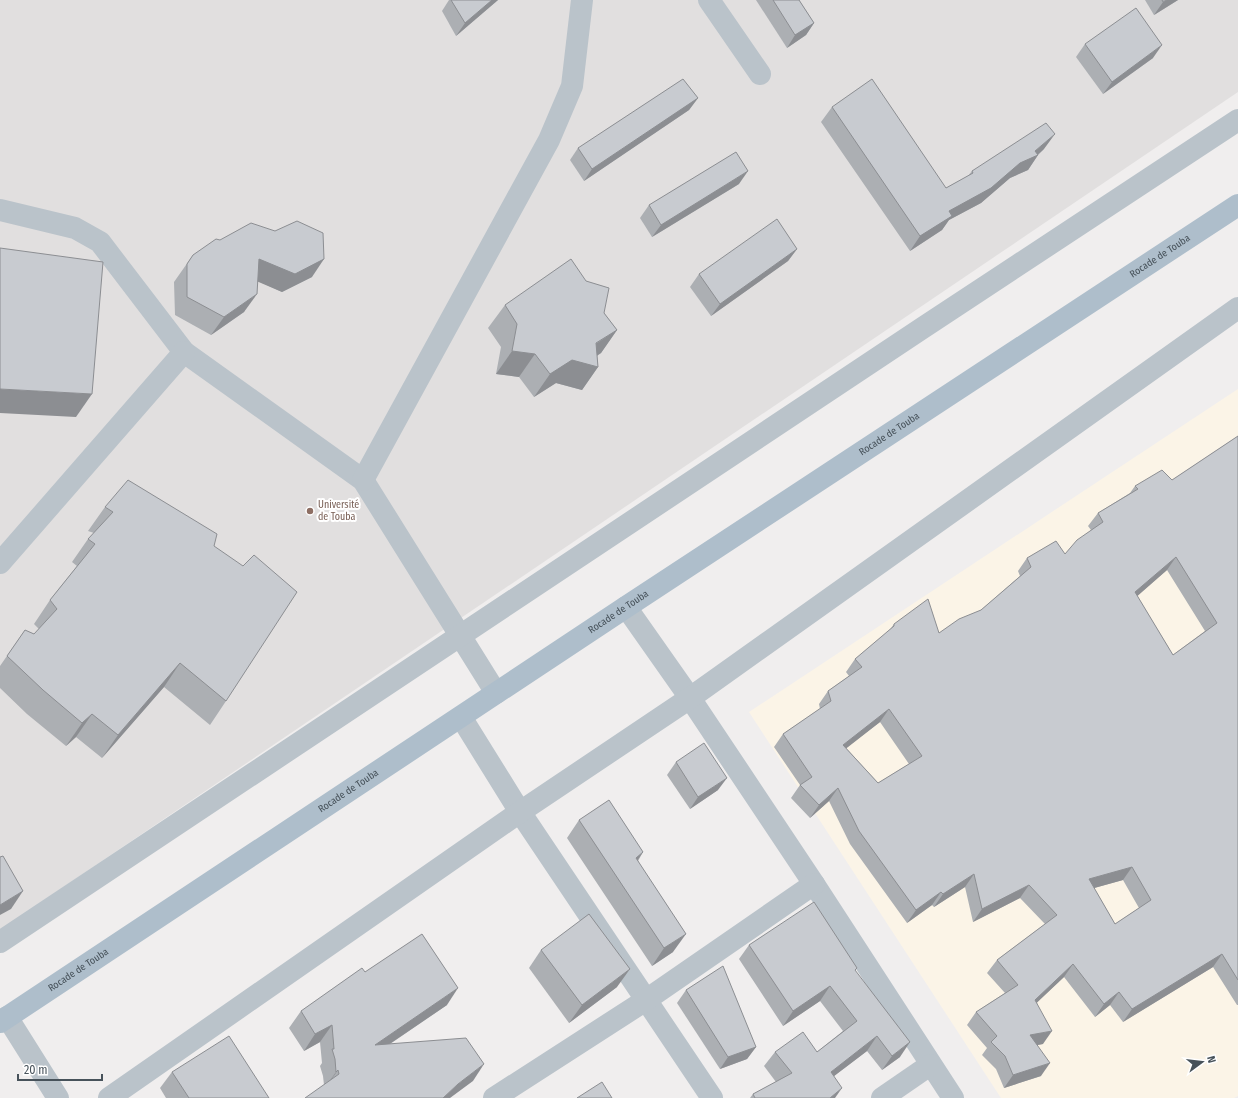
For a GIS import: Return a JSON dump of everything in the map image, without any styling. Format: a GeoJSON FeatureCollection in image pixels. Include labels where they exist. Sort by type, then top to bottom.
{"type":"FeatureCollection","features":[{"type":"Feature","properties":{"kind":"main road","name":"Rocade de Touba"},"geometry":{"type":"LineString","coordinates":[[4,1020],[626,607],[1238,205]]}},
{"type":"Feature","properties":{"kind":"street"},"geometry":{"type":"LineString","coordinates":[[363,480],[549,140],[572,86],[582,0]]}},
{"type":"Feature","properties":{"kind":"street"},"geometry":{"type":"LineString","coordinates":[[709,0],[760,74]]}},
{"type":"Feature","properties":{"kind":"street"},"geometry":{"type":"LineString","coordinates":[[0,942],[917,331],[1238,120]]}},
{"type":"Feature","properties":{"kind":"street"},"geometry":{"type":"LineString","coordinates":[[0,210],[76,228],[100,242],[184,352],[363,480],[496,693]]}},
{"type":"Feature","properties":{"kind":"street"},"geometry":{"type":"LineString","coordinates":[[109,1098],[520,812],[690,698],[1238,308]]}},
{"type":"Feature","properties":{"kind":"street"},"geometry":{"type":"LineString","coordinates":[[0,563],[184,352]]}},
{"type":"Feature","properties":{"kind":"street"},"geometry":{"type":"LineString","coordinates":[[626,607],[690,698],[814,884],[953,1098]]}},
{"type":"Feature","properties":{"kind":"street"},"geometry":{"type":"LineString","coordinates":[[461,717],[520,812],[712,1098]]}},
{"type":"Feature","properties":{"kind":"street"},"geometry":{"type":"LineString","coordinates":[[494,1098],[646,1000],[814,884]]}},
{"type":"Feature","properties":{"kind":"street"},"geometry":{"type":"LineString","coordinates":[[4,1020],[58,1098]]}},
{"type":"Feature","properties":{"kind":"street"},"geometry":{"type":"LineString","coordinates":[[882,1098],[930,1064]]}},
{"type":"Feature","properties":{"kind":"shaded area","name":"Université de Touba"},"geometry":{"type":"Polygon","coordinates":[[[0,0],[1238,0],[1238,92],[0,930],[0,0]]]}},
{"type":"Feature","properties":{"kind":"shaded area"},"geometry":{"type":"Polygon","coordinates":[[[1238,389],[1238,1096],[1234,1098],[1001,1098],[749,712],[1238,389]]]}},
{"type":"Feature","properties":{"kind":"building"},"geometry":{"type":"Polygon","coordinates":[[[451,0],[492,0],[465,23],[451,0]]]}},
{"type":"Feature","properties":{"kind":"building"},"geometry":{"type":"Polygon","coordinates":[[[773,0],[799,0],[814,23],[795,35],[773,0]]]}},
{"type":"Feature","properties":{"kind":"building"},"geometry":{"type":"Polygon","coordinates":[[[1136,8],[1162,45],[1112,82],[1085,44],[1136,8]]]}},
{"type":"Feature","properties":{"kind":"building"},"geometry":{"type":"Polygon","coordinates":[[[683,79],[698,98],[592,169],[578,148],[683,79]]]}},
{"type":"Feature","properties":{"kind":"building"},"geometry":{"type":"Polygon","coordinates":[[[872,79],[946,188],[973,173],[972,171],[1046,123],[1055,134],[1035,151],[1038,155],[1020,163],[991,188],[949,211],[952,216],[920,236],[832,107],[872,79]]]}},
{"type":"Feature","properties":{"kind":"building"},"geometry":{"type":"Polygon","coordinates":[[[736,152],[748,171],[661,225],[649,205],[736,152]]]}},
{"type":"Feature","properties":{"kind":"building"},"geometry":{"type":"Polygon","coordinates":[[[777,219],[797,249],[720,304],[699,274],[777,219]]]}},
{"type":"Feature","properties":{"kind":"building"},"geometry":{"type":"Polygon","coordinates":[[[297,221],[323,233],[324,259],[295,274],[259,259],[257,294],[224,317],[187,297],[187,264],[193,255],[216,239],[220,240],[251,223],[275,231],[297,221]]]}},
{"type":"Feature","properties":{"kind":"building"},"geometry":{"type":"Polygon","coordinates":[[[0,248],[103,262],[92,394],[0,389],[0,248]]]}},
{"type":"Feature","properties":{"kind":"building"},"geometry":{"type":"Polygon","coordinates":[[[571,259],[586,281],[609,288],[604,313],[617,330],[596,343],[598,367],[572,360],[550,374],[535,354],[512,351],[517,324],[505,305],[571,259]]]}},
{"type":"Feature","properties":{"kind":"building"},"geometry":{"type":"Polygon","coordinates":[[[1238,436],[1238,980],[1222,954],[1132,1009],[1119,992],[1104,1004],[1073,964],[1035,1000],[1052,1031],[1030,1035],[1050,1063],[1013,1075],[1005,1056],[991,1042],[997,1036],[976,1012],[1018,985],[997,960],[1057,915],[1029,885],[982,909],[974,874],[943,894],[941,892],[916,910],[859,831],[838,788],[819,805],[800,785],[812,777],[783,734],[831,701],[828,691],[862,667],[855,659],[894,626],[894,624],[928,599],[939,633],[959,619],[981,610],[1031,567],[1027,558],[1056,541],[1065,554],[1077,540],[1103,522],[1098,513],[1138,489],[1135,486],[1162,470],[1172,480],[1238,436]],[[1176,557],[1135,592],[1173,655],[1217,623],[1176,557]],[[889,709],[843,745],[878,783],[922,756],[889,709]],[[1132,867],[1089,879],[1115,924],[1151,900],[1132,867]]]}},
{"type":"Feature","properties":{"kind":"building"},"geometry":{"type":"Polygon","coordinates":[[[128,480],[217,534],[214,546],[243,566],[254,555],[297,592],[226,701],[180,663],[118,735],[92,714],[82,723],[43,690],[7,656],[25,630],[34,634],[57,609],[50,600],[95,544],[88,539],[113,512],[105,507],[128,480]]]}},
{"type":"Feature","properties":{"kind":"building"},"geometry":{"type":"Polygon","coordinates":[[[704,743],[727,778],[698,797],[676,762],[704,743]]]}},
{"type":"Feature","properties":{"kind":"building"},"geometry":{"type":"Polygon","coordinates":[[[609,800],[643,852],[636,858],[686,934],[664,948],[579,820],[609,800]]]}},
{"type":"Feature","properties":{"kind":"building"},"geometry":{"type":"Polygon","coordinates":[[[3,856],[23,891],[0,905],[0,857],[3,856]]]}},
{"type":"Feature","properties":{"kind":"building"},"geometry":{"type":"Polygon","coordinates":[[[814,902],[857,968],[855,970],[910,1042],[892,1056],[877,1036],[831,1072],[842,1088],[830,1098],[755,1098],[753,1094],[792,1073],[775,1052],[803,1032],[817,1052],[857,1021],[830,986],[793,1011],[749,945],[814,902]]]}},
{"type":"Feature","properties":{"kind":"building"},"geometry":{"type":"Polygon","coordinates":[[[589,914],[630,969],[582,1005],[541,950],[589,914]]]}},
{"type":"Feature","properties":{"kind":"building"},"geometry":{"type":"Polygon","coordinates":[[[422,934],[458,988],[375,1045],[466,1038],[484,1064],[458,1084],[443,1098],[305,1098],[339,1074],[338,1070],[336,1072],[335,1059],[332,1049],[334,1049],[332,1025],[315,1034],[301,1011],[362,968],[365,972],[422,934]]]}},
{"type":"Feature","properties":{"kind":"building"},"geometry":{"type":"Polygon","coordinates":[[[723,966],[756,1047],[728,1057],[686,990],[723,966]]]}},
{"type":"Feature","properties":{"kind":"building"},"geometry":{"type":"Polygon","coordinates":[[[229,1036],[269,1098],[189,1098],[172,1072],[229,1036]]]}},
{"type":"Feature","properties":{"kind":"building"},"geometry":{"type":"Polygon","coordinates":[[[602,1082],[612,1098],[577,1098],[602,1082]]]}},
{"type":"Feature","properties":{"kind":"place","name":"Université de Touba"},"geometry":{"type":"Point","coordinates":[310,511]}}]}
